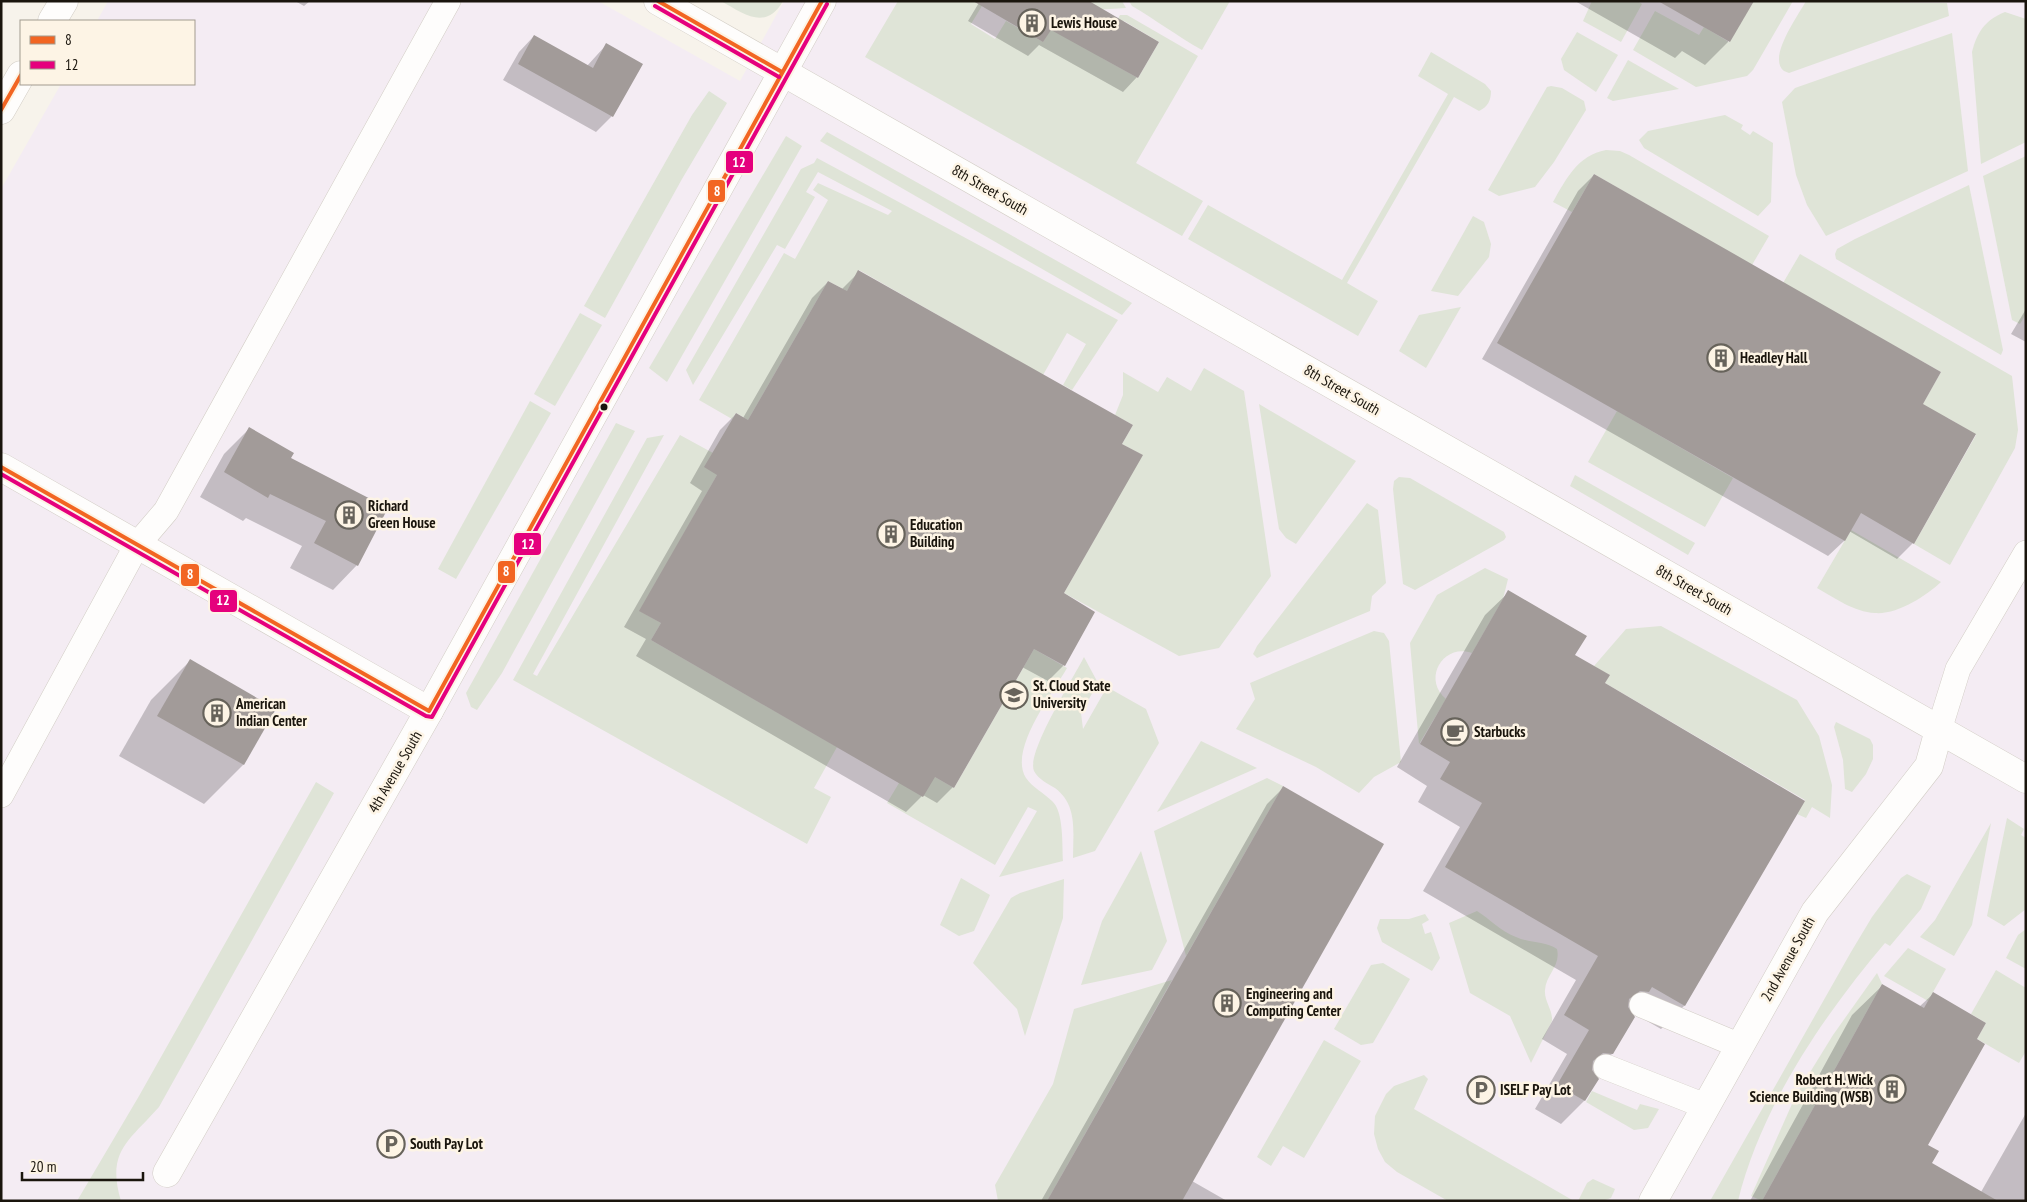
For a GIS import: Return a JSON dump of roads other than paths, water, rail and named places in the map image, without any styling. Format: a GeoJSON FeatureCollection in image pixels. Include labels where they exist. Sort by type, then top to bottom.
{"type":"FeatureCollection","features":[{"type":"Feature","properties":{"kind":"street"},"geometry":{"type":"LineString","coordinates":[[53,20],[64,1]]}},
{"type":"Feature","properties":{"kind":"street","name":"8th Street South"},"geometry":{"type":"LineString","coordinates":[[658,1],[2026,779]]}},
{"type":"Feature","properties":{"kind":"street","name":"4th Avenue South"},"geometry":{"type":"LineString","coordinates":[[167,1173],[430,712],[822,1]]}},
{"type":"Feature","properties":{"kind":"street"},"geometry":{"type":"LineString","coordinates":[[2,105],[20,77]]}},
{"type":"Feature","properties":{"kind":"street"},"geometry":{"type":"LineString","coordinates":[[1,467],[430,712]]}},
{"type":"Feature","properties":{"kind":"street","name":"2nd Avenue South"},"geometry":{"type":"LineString","coordinates":[[1653,1201],[1815,912],[1929,766],[1939,730]]}},
{"type":"Feature","properties":{"kind":"lane"},"geometry":{"type":"LineString","coordinates":[[1,795],[137,545],[166,511],[448,1]]}},
{"type":"Feature","properties":{"kind":"lane"},"geometry":{"type":"LineString","coordinates":[[1939,730],[1958,669],[2026,553]]}},
{"type":"Feature","properties":{"kind":"lane"},"geometry":{"type":"LineString","coordinates":[[1642,1005],[1740,1046]]}},
{"type":"Feature","properties":{"kind":"lane"},"geometry":{"type":"LineString","coordinates":[[1606,1067],[1705,1106]]}},
{"type":"Feature","properties":{"kind":"place","name":"Lewis House"},"geometry":{"type":"Point","coordinates":[1032,23]}},
{"type":"Feature","properties":{"kind":"place","name":"Headley Hall"},"geometry":{"type":"Point","coordinates":[1721,358]}},
{"type":"Feature","properties":{"kind":"place","name":"Richard Green House"},"geometry":{"type":"Point","coordinates":[349,515]}},
{"type":"Feature","properties":{"kind":"place","name":"Education Building"},"geometry":{"type":"Point","coordinates":[891,534]}},
{"type":"Feature","properties":{"kind":"place","name":"St. Cloud State University"},"geometry":{"type":"Point","coordinates":[1014,695]}},
{"type":"Feature","properties":{"kind":"place","name":"American Indian Center"},"geometry":{"type":"Point","coordinates":[217,713]}},
{"type":"Feature","properties":{"kind":"place","name":"Starbucks"},"geometry":{"type":"Point","coordinates":[1455,732]}},
{"type":"Feature","properties":{"kind":"place","name":"Engineering and Computing Center"},"geometry":{"type":"Point","coordinates":[1227,1003]}},
{"type":"Feature","properties":{"kind":"place","name":"Robert H. Wick Science Building (WSB)"},"geometry":{"type":"Point","coordinates":[1892,1089]}},
{"type":"Feature","properties":{"kind":"place","name":"ISELF Pay Lot"},"geometry":{"type":"Point","coordinates":[1481,1090]}},
{"type":"Feature","properties":{"kind":"place","name":"South Pay Lot"},"geometry":{"type":"Point","coordinates":[391,1144]}}]}
